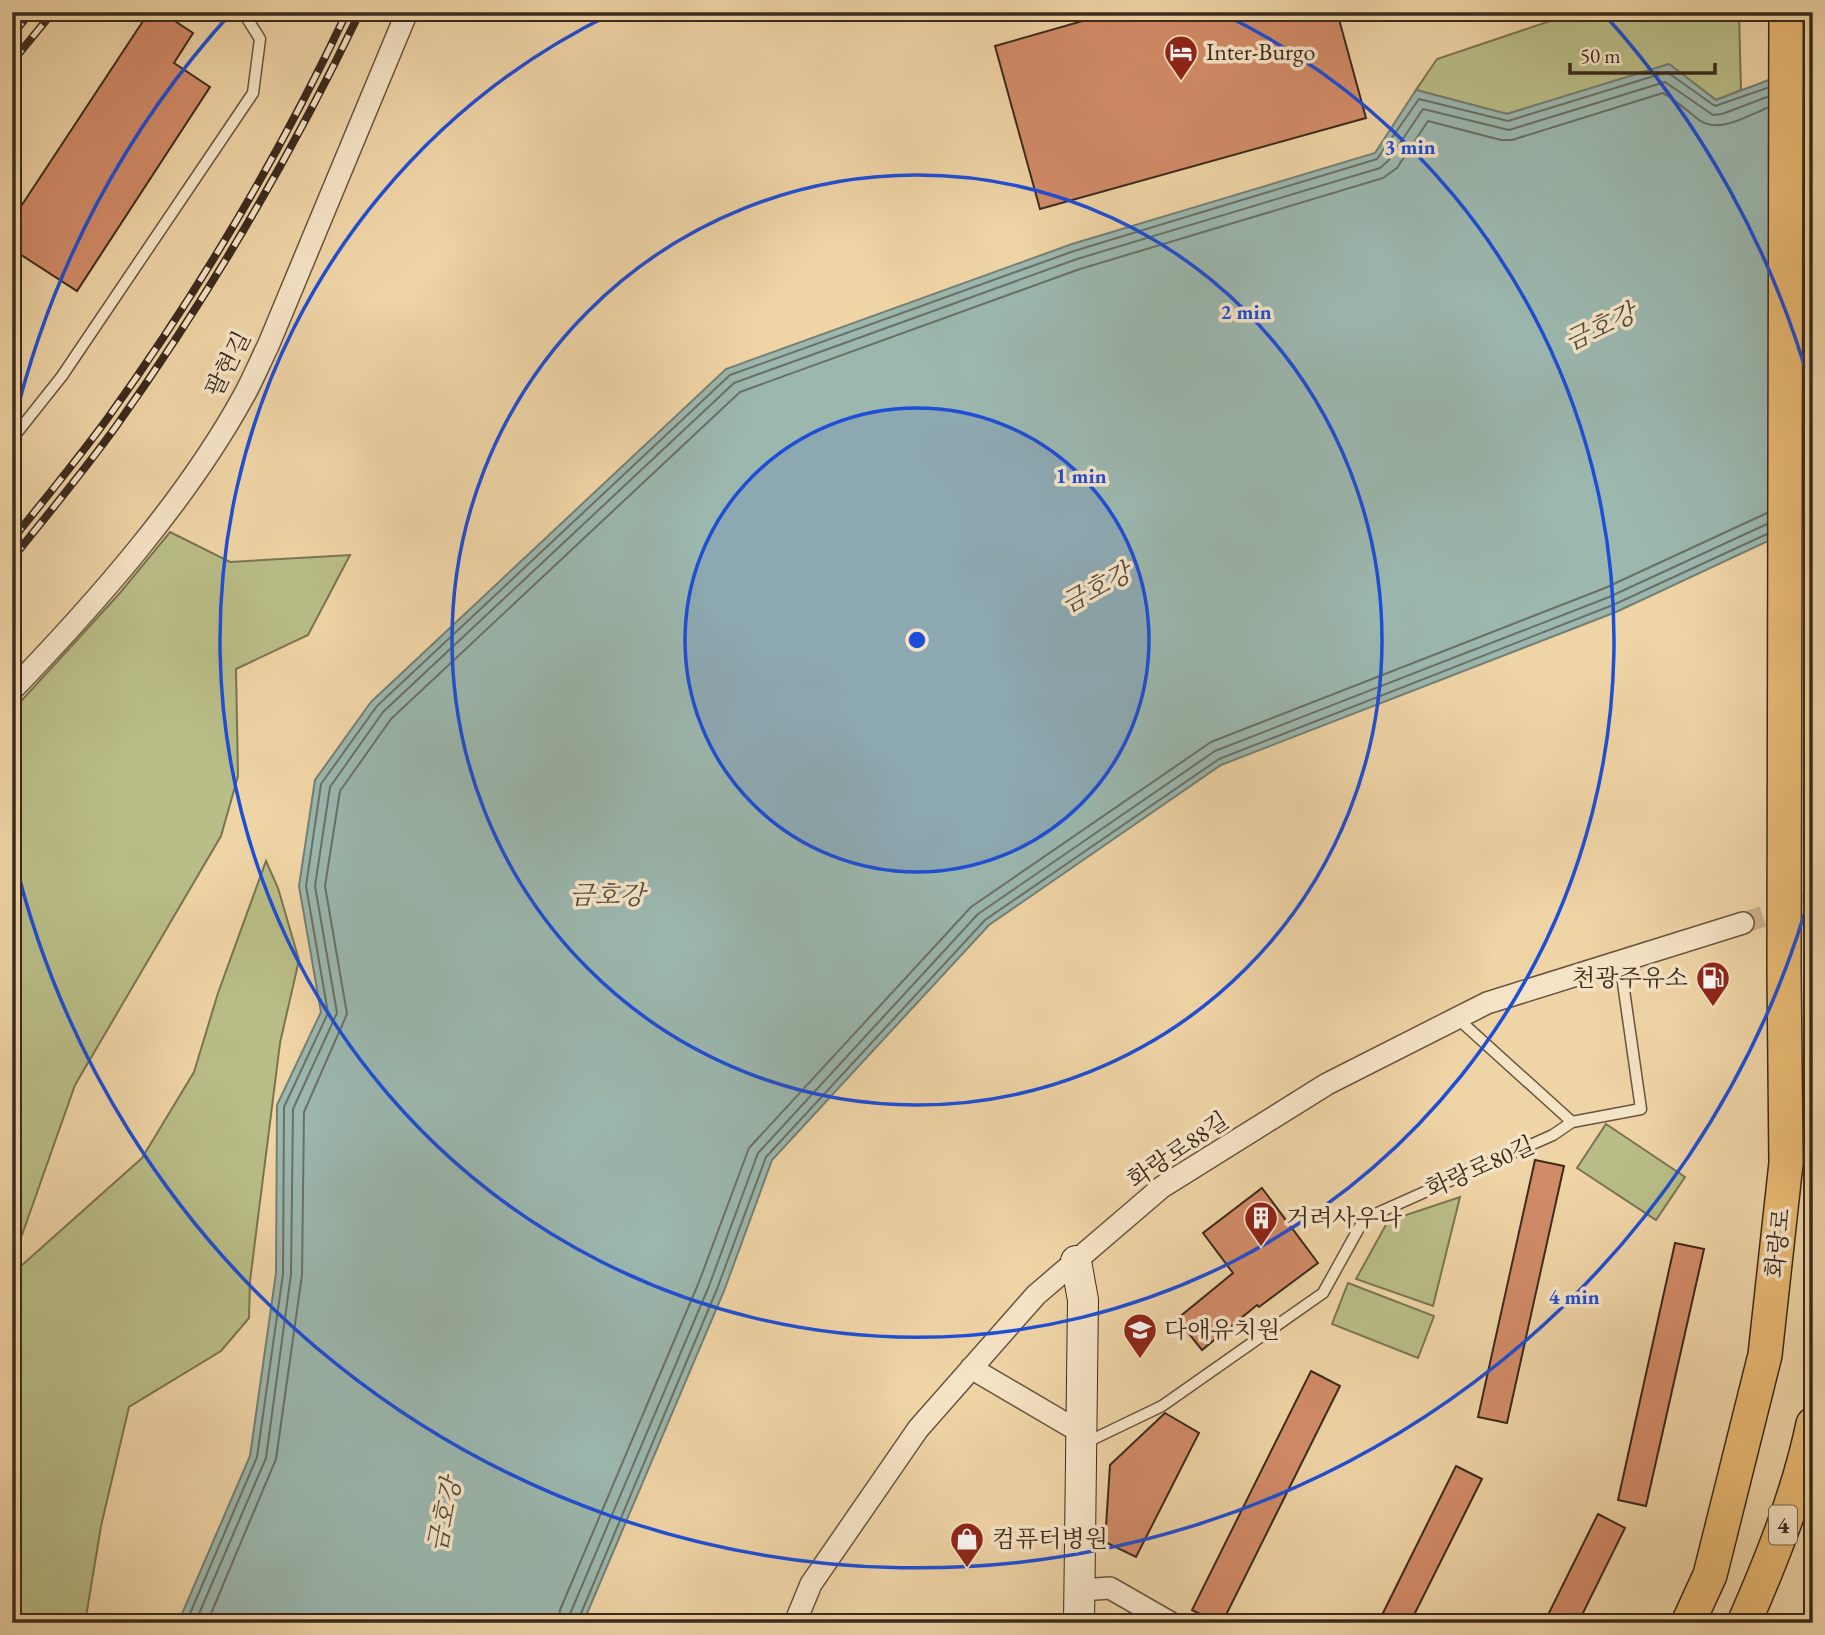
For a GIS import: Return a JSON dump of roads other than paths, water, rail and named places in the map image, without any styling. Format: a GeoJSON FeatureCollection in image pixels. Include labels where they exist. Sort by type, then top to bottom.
{"type":"FeatureCollection","features":[{"type":"Feature","properties":{"kind":"main road","name":"화랑로"},"geometry":{"type":"LineString","coordinates":[[1688,1623],[1710,1575],[1765,1355],[1786,1163],[1786,22]]}},
{"type":"Feature","properties":{"kind":"main road","name":"4"},"geometry":{"type":"LineString","coordinates":[[1744,1623],[1769,1565],[1807,1452],[1813,1424]]}},
{"type":"Feature","properties":{"kind":"street","name":"팔현길"},"geometry":{"type":"LineString","coordinates":[[12,690],[117,574],[179,494],[242,399],[268,346],[407,12]]}},
{"type":"Feature","properties":{"kind":"street","name":"화랑로88길"},"geometry":{"type":"LineString","coordinates":[[795,1623],[811,1584],[918,1429],[1036,1295],[1162,1187],[1327,1084],[1487,1003],[1743,923]]}},
{"type":"Feature","properties":{"kind":"street"},"geometry":{"type":"LineString","coordinates":[[1076,1261],[1083,1300],[1079,1623]]}},
{"type":"Feature","properties":{"kind":"street"},"geometry":{"type":"LineString","coordinates":[[971,1368],[1080,1439]]}},
{"type":"Feature","properties":{"kind":"street"},"geometry":{"type":"LineString","coordinates":[[1080,1590],[1110,1588],[1171,1623]]}},
{"type":"Feature","properties":{"kind":"lane"},"geometry":{"type":"LineString","coordinates":[[12,439],[62,376],[253,93],[260,39],[243,12]]}},
{"type":"Feature","properties":{"kind":"lane"},"geometry":{"type":"LineString","coordinates":[[1572,1122],[1641,1109],[1620,962]]}},
{"type":"Feature","properties":{"kind":"lane","name":"화랑로80길"},"geometry":{"type":"LineString","coordinates":[[1080,1439],[1162,1406],[1323,1293],[1364,1219],[1553,1135],[1572,1122],[1457,1018]]}},
{"type":"Feature","properties":{"kind":"water","name":"금호강"},"geometry":{"type":"Polygon","coordinates":[[[1813,63],[1813,520],[1616,612],[1221,765],[989,925],[772,1160],[724,1291],[583,1623],[178,1623],[250,1456],[276,1273],[277,1105],[321,1012],[299,886],[315,780],[371,702],[726,369],[1072,244],[1375,153],[1416,90],[1507,114],[1669,64],[1716,100],[1813,63]]]}},
{"type":"Feature","properties":{"kind":"tunnel"},"geometry":{"type":"LineString","coordinates":[[1743,923],[1813,900]]}},
{"type":"Feature","properties":{"kind":"railway"},"geometry":{"type":"LineString","coordinates":[[12,35],[31,12]]}},
{"type":"Feature","properties":{"kind":"railway"},"geometry":{"type":"LineString","coordinates":[[12,62],[53,12]]}},
{"type":"Feature","properties":{"kind":"railway"},"geometry":{"type":"LineString","coordinates":[[12,540],[107,419],[206,271],[294,118],[347,12]]}},
{"type":"Feature","properties":{"kind":"railway"},"geometry":{"type":"LineString","coordinates":[[12,559],[104,442],[217,275],[306,119],[360,12]]}},
{"type":"Feature","properties":{"kind":"place","name":"Inter-Burgo"},"geometry":{"type":"Point","coordinates":[1181,82]}},
{"type":"Feature","properties":{"kind":"place","name":"천광주유소"},"geometry":{"type":"Point","coordinates":[1713,1008]}},
{"type":"Feature","properties":{"kind":"place","name":"거려사우나"},"geometry":{"type":"Point","coordinates":[1261,1248]}},
{"type":"Feature","properties":{"kind":"place","name":"다애유치원"},"geometry":{"type":"Point","coordinates":[1140,1360]}},
{"type":"Feature","properties":{"kind":"place","name":"컴퓨터병원"},"geometry":{"type":"Point","coordinates":[967,1569]}}]}
